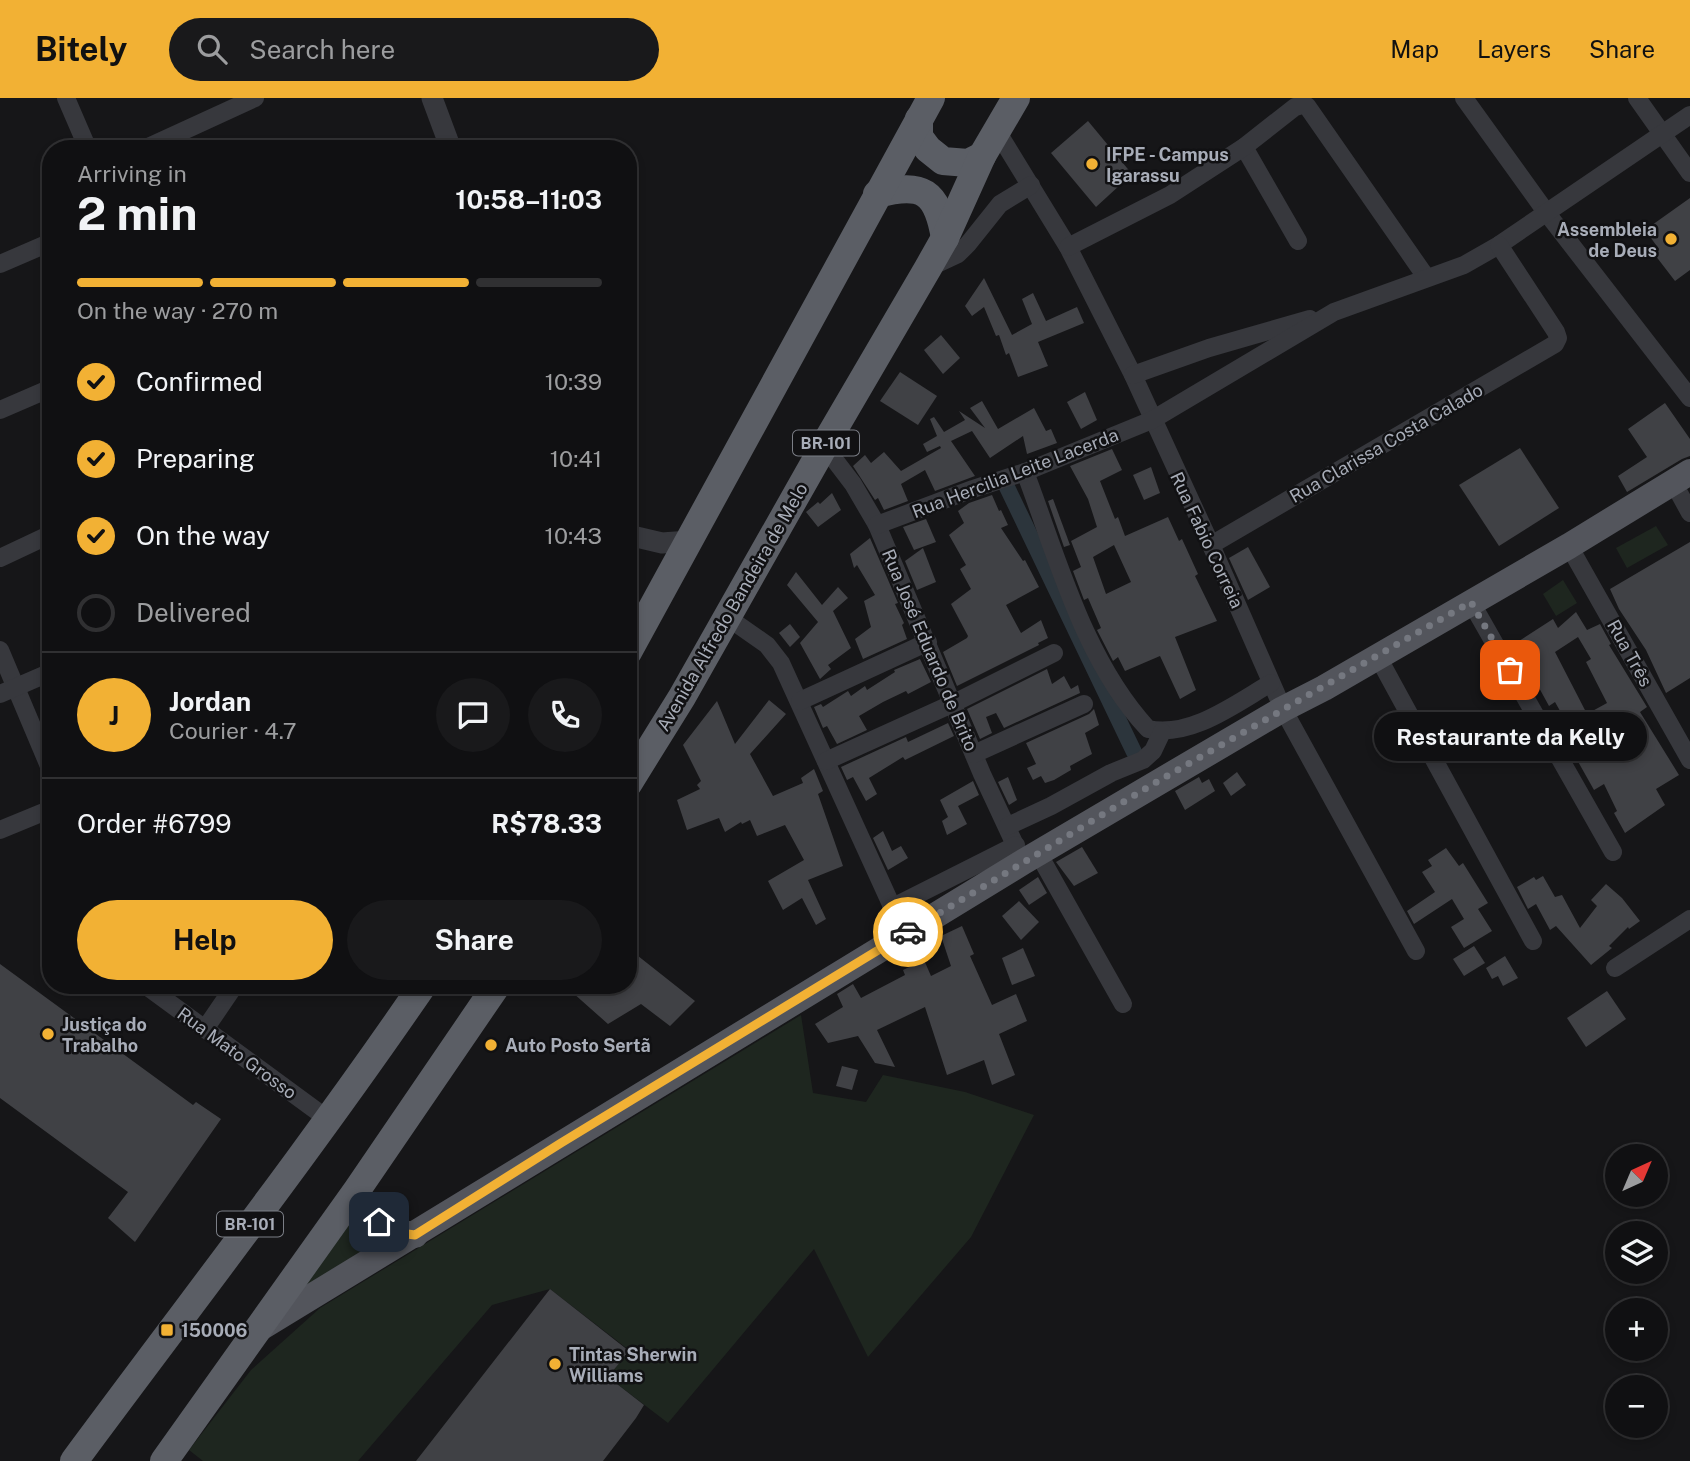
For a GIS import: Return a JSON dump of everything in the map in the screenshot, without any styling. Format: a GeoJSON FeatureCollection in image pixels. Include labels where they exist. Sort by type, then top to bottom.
{"type":"FeatureCollection","features":[{"type":"Feature","properties":{"kind":"highway","name":"Avenida Alfredo Bandeira de Melo"},"geometry":{"type":"LineString","coordinates":[[637,770],[682,697],[945,238],[982,156],[1016,98]]}},
{"type":"Feature","properties":{"kind":"highway"},"geometry":{"type":"LineString","coordinates":[[925,108],[919,137],[928,149],[943,161],[968,163],[982,156]]}},
{"type":"Feature","properties":{"kind":"highway"},"geometry":{"type":"LineString","coordinates":[[637,636],[925,108]]}},
{"type":"Feature","properties":{"kind":"highway"},"geometry":{"type":"LineString","coordinates":[[877,194],[902,188],[914,188],[925,193],[941,216],[945,238]]}},
{"type":"Feature","properties":{"kind":"highway","name":"BR-101"},"geometry":{"type":"LineString","coordinates":[[74,1461],[329,1120],[418,994]]}},
{"type":"Feature","properties":{"kind":"highway"},"geometry":{"type":"LineString","coordinates":[[164,1461],[357,1190],[491,994]]}},
{"type":"Feature","properties":{"kind":"main road"},"geometry":{"type":"LineString","coordinates":[[257,1330],[905,934],[1026,854],[1378,657],[1569,546],[1681,477]]}},
{"type":"Feature","properties":{"kind":"main road"},"geometry":{"type":"LineString","coordinates":[[357,1190],[363,1207],[374,1219],[393,1230],[415,1235]]}},
{"type":"Feature","properties":{"kind":"street"},"geometry":{"type":"LineString","coordinates":[[66,98],[84,140]]}},
{"type":"Feature","properties":{"kind":"street"},"geometry":{"type":"LineString","coordinates":[[164,140],[255,98]]}},
{"type":"Feature","properties":{"kind":"street"},"geometry":{"type":"LineString","coordinates":[[432,98],[448,140]]}},
{"type":"Feature","properties":{"kind":"street"},"geometry":{"type":"LineString","coordinates":[[1464,98],[1546,212],[1690,398]]}},
{"type":"Feature","properties":{"kind":"street"},"geometry":{"type":"LineString","coordinates":[[1637,98],[1690,173]]}},
{"type":"Feature","properties":{"kind":"street"},"geometry":{"type":"LineString","coordinates":[[1069,247],[1170,195],[1244,147],[1295,107],[1302,105],[1307,106],[1426,277]]}},
{"type":"Feature","properties":{"kind":"street"},"geometry":{"type":"LineString","coordinates":[[1133,375],[1209,348],[1334,312],[1464,265],[1499,245],[1690,115]]}},
{"type":"Feature","properties":{"kind":"street","name":"Rua Fabio Correia"},"geometry":{"type":"LineString","coordinates":[[997,131],[1069,247],[1133,375],[1283,709],[1416,951]]}},
{"type":"Feature","properties":{"kind":"street"},"geometry":{"type":"LineString","coordinates":[[1244,147],[1298,241]]}},
{"type":"Feature","properties":{"kind":"street"},"geometry":{"type":"LineString","coordinates":[[928,268],[958,254],[1000,204],[1031,185]]}},
{"type":"Feature","properties":{"kind":"street","name":"Rua Clarissa Costa Calado"},"geometry":{"type":"LineString","coordinates":[[1211,545],[1555,344],[1558,338],[1499,245]]}},
{"type":"Feature","properties":{"kind":"street"},"geometry":{"type":"LineString","coordinates":[[0,264],[42,246]]}},
{"type":"Feature","properties":{"kind":"street","name":"Rua Hercilia Leite Lacerda"},"geometry":{"type":"LineString","coordinates":[[877,525],[1025,472],[1152,420],[1334,312]]}},
{"type":"Feature","properties":{"kind":"street"},"geometry":{"type":"LineString","coordinates":[[0,410],[42,392]]}},
{"type":"Feature","properties":{"kind":"street","name":"Rua José Eduardo de Brito"},"geometry":{"type":"LineString","coordinates":[[824,446],[853,484],[877,525],[1007,826],[1123,1004]]}},
{"type":"Feature","properties":{"kind":"street"},"geometry":{"type":"LineString","coordinates":[[1025,472],[1084,629],[1101,662],[1148,729],[1178,731],[1213,716],[1272,683]]}},
{"type":"Feature","properties":{"kind":"street"},"geometry":{"type":"LineString","coordinates":[[1681,477],[1690,513]]}},
{"type":"Feature","properties":{"kind":"street"},"geometry":{"type":"LineString","coordinates":[[0,558],[42,538]]}},
{"type":"Feature","properties":{"kind":"street"},"geometry":{"type":"LineString","coordinates":[[637,538],[662,543],[689,541]]}},
{"type":"Feature","properties":{"kind":"street","name":"Rua Três"},"geometry":{"type":"LineString","coordinates":[[1569,546],[1690,760]]}},
{"type":"Feature","properties":{"kind":"street"},"geometry":{"type":"LineString","coordinates":[[1471,602],[1613,852]]}},
{"type":"Feature","properties":{"kind":"street"},"geometry":{"type":"LineString","coordinates":[[727,617],[767,645],[781,663],[905,934]]}},
{"type":"Feature","properties":{"kind":"street"},"geometry":{"type":"LineString","coordinates":[[800,701],[928,642]]}},
{"type":"Feature","properties":{"kind":"street"},"geometry":{"type":"LineString","coordinates":[[0,650],[8,690],[42,754]]}},
{"type":"Feature","properties":{"kind":"street"},"geometry":{"type":"LineString","coordinates":[[826,761],[954,703],[1054,653]]}},
{"type":"Feature","properties":{"kind":"street"},"geometry":{"type":"LineString","coordinates":[[1378,657],[1533,941]]}},
{"type":"Feature","properties":{"kind":"street"},"geometry":{"type":"LineString","coordinates":[[8,690],[42,676]]}},
{"type":"Feature","properties":{"kind":"street"},"geometry":{"type":"LineString","coordinates":[[974,754],[1084,704]]}},
{"type":"Feature","properties":{"kind":"street"},"geometry":{"type":"LineString","coordinates":[[1007,826],[1051,806],[1111,772],[1143,760],[1153,751],[1162,732]]}},
{"type":"Feature","properties":{"kind":"street"},"geometry":{"type":"LineString","coordinates":[[0,830],[42,813]]}},
{"type":"Feature","properties":{"kind":"street"},"geometry":{"type":"LineString","coordinates":[[891,908],[1026,854]]}},
{"type":"Feature","properties":{"kind":"street"},"geometry":{"type":"LineString","coordinates":[[1615,968],[1690,919]]}},
{"type":"Feature","properties":{"kind":"street","name":"Rua Mato Grosso"},"geometry":{"type":"LineString","coordinates":[[155,994],[329,1120]]}},
{"type":"Feature","properties":{"kind":"street"},"geometry":{"type":"LineString","coordinates":[[205,1028],[229,994]]}},
{"type":"Feature","properties":{"kind":"shaded area"},"geometry":{"type":"Polygon","coordinates":[[[1656,526],[1668,545],[1627,568],[1616,548],[1656,526]]]}},
{"type":"Feature","properties":{"kind":"shaded area"},"geometry":{"type":"Polygon","coordinates":[[[1563,580],[1577,603],[1556,616],[1543,594],[1563,580]]]}},
{"type":"Feature","properties":{"kind":"shaded area"},"geometry":{"type":"Polygon","coordinates":[[[801,1015],[813,1093],[866,1102],[883,1075],[965,1092],[1034,1115],[971,1237],[868,1357],[814,1249],[668,1423],[608,1377],[629,1350],[550,1289],[492,1305],[358,1461],[203,1461],[189,1450],[251,1370],[320,1308],[801,1015]]]}},
{"type":"Feature","properties":{"kind":"shaded area"},"geometry":{"type":"Polygon","coordinates":[[[355,1210],[397,1236],[273,1318],[355,1210]]]}},
{"type":"Feature","properties":{"kind":"building","name":"IFPE - Campus Igarassu"},"geometry":{"type":"Polygon","coordinates":[[[1088,121],[1132,174],[1096,207],[1051,153],[1088,121]]]}},
{"type":"Feature","properties":{"kind":"building","name":"Assembleia de Deus"},"geometry":{"type":"Polygon","coordinates":[[[1690,198],[1690,270],[1675,281],[1655,255],[1659,249],[1645,230],[1690,198]]]}},
{"type":"Feature","properties":{"kind":"building"},"geometry":{"type":"Polygon","coordinates":[[[984,278],[1012,335],[1032,324],[1022,299],[1033,293],[1046,321],[1077,307],[1084,323],[1038,342],[1048,366],[1018,377],[1009,353],[1006,355],[984,307],[972,316],[965,306],[984,278]]]}},
{"type":"Feature","properties":{"kind":"building"},"geometry":{"type":"Polygon","coordinates":[[[941,335],[960,358],[943,374],[924,350],[941,335]]]}},
{"type":"Feature","properties":{"kind":"building"},"geometry":{"type":"Polygon","coordinates":[[[900,372],[937,396],[918,425],[880,401],[900,372]]]}},
{"type":"Feature","properties":{"kind":"building"},"geometry":{"type":"Polygon","coordinates":[[[1085,392],[1097,420],[1081,429],[1067,402],[1085,392]]]}},
{"type":"Feature","properties":{"kind":"building"},"geometry":{"type":"Polygon","coordinates":[[[982,401],[998,429],[1034,408],[1046,431],[1051,429],[1057,443],[1027,454],[1023,436],[990,458],[972,431],[951,441],[975,476],[935,491],[925,470],[901,484],[908,501],[884,510],[853,466],[865,455],[871,463],[884,452],[901,471],[941,448],[940,446],[927,452],[923,444],[937,436],[930,419],[934,417],[944,432],[965,420],[959,411],[985,428],[970,408],[982,401]]]}},
{"type":"Feature","properties":{"kind":"building"},"geometry":{"type":"Polygon","coordinates":[[[1665,403],[1690,439],[1690,456],[1627,492],[1618,476],[1647,457],[1628,429],[1665,403]]]}},
{"type":"Feature","properties":{"kind":"building"},"geometry":{"type":"Polygon","coordinates":[[[1520,448],[1559,508],[1499,546],[1459,485],[1520,448]]]}},
{"type":"Feature","properties":{"kind":"building"},"geometry":{"type":"Polygon","coordinates":[[[1112,449],[1122,470],[1100,481],[1125,536],[1168,517],[1179,541],[1182,539],[1198,574],[1195,576],[1217,621],[1175,637],[1196,690],[1180,699],[1160,656],[1125,671],[1118,657],[1113,661],[1097,630],[1101,628],[1088,598],[1084,600],[1073,571],[1081,567],[1071,541],[1097,527],[1088,499],[1070,466],[1112,449]],[[1114,545],[1093,557],[1106,594],[1131,582],[1114,545]]]}},
{"type":"Feature","properties":{"kind":"building"},"geometry":{"type":"Polygon","coordinates":[[[1151,467],[1160,493],[1144,500],[1133,475],[1151,467]]]}},
{"type":"Feature","properties":{"kind":"building"},"geometry":{"type":"Polygon","coordinates":[[[832,493],[841,510],[818,527],[806,512],[832,493]]]}},
{"type":"Feature","properties":{"kind":"building"},"geometry":{"type":"Polygon","coordinates":[[[992,495],[1008,525],[1001,528],[1023,561],[1025,560],[1039,587],[1006,605],[1021,633],[1041,620],[1048,638],[957,686],[943,652],[968,636],[951,604],[971,589],[960,569],[966,565],[949,535],[964,523],[958,511],[969,503],[992,495]]]}},
{"type":"Feature","properties":{"kind":"building"},"geometry":{"type":"Polygon","coordinates":[[[1053,499],[1070,545],[1064,547],[1048,501],[1053,499]]]}},
{"type":"Feature","properties":{"kind":"building"},"geometry":{"type":"Polygon","coordinates":[[[926,519],[936,542],[914,550],[903,527],[926,519]]]}},
{"type":"Feature","properties":{"kind":"building"},"geometry":{"type":"Polygon","coordinates":[[[870,538],[898,603],[895,604],[904,623],[902,625],[907,639],[863,659],[855,639],[871,627],[864,601],[875,595],[857,565],[854,568],[850,554],[870,538]]]}},
{"type":"Feature","properties":{"kind":"building"},"geometry":{"type":"Polygon","coordinates":[[[1690,542],[1690,678],[1666,693],[1646,650],[1619,609],[1610,589],[1690,542]]]}},
{"type":"Feature","properties":{"kind":"building"},"geometry":{"type":"Polygon","coordinates":[[[1248,547],[1270,587],[1248,600],[1229,558],[1248,547]]]}},
{"type":"Feature","properties":{"kind":"building"},"geometry":{"type":"Polygon","coordinates":[[[923,548],[936,582],[917,590],[905,561],[923,548]]]}},
{"type":"Feature","properties":{"kind":"building"},"geometry":{"type":"Polygon","coordinates":[[[796,572],[822,605],[838,587],[848,598],[833,611],[851,648],[828,665],[831,669],[820,679],[800,643],[818,622],[787,585],[796,572]]]}},
{"type":"Feature","properties":{"kind":"building"},"geometry":{"type":"Polygon","coordinates":[[[1576,612],[1587,630],[1600,624],[1611,644],[1609,645],[1647,707],[1640,712],[1679,775],[1656,789],[1665,805],[1625,833],[1614,813],[1617,811],[1604,784],[1594,790],[1567,742],[1572,739],[1565,727],[1568,725],[1555,702],[1549,706],[1526,664],[1529,662],[1516,643],[1553,619],[1558,628],[1576,612]],[[1578,637],[1555,652],[1587,714],[1607,703],[1586,662],[1591,659],[1578,637]]]}},
{"type":"Feature","properties":{"kind":"building"},"geometry":{"type":"Polygon","coordinates":[[[790,624],[800,637],[790,647],[779,633],[790,624]]]}},
{"type":"Feature","properties":{"kind":"building"},"geometry":{"type":"Polygon","coordinates":[[[920,659],[931,682],[908,694],[906,691],[859,716],[867,730],[837,744],[827,726],[823,728],[814,707],[821,704],[823,707],[848,691],[851,696],[865,686],[867,690],[895,672],[894,670],[920,659]]]}},
{"type":"Feature","properties":{"kind":"building"},"geometry":{"type":"Polygon","coordinates":[[[1047,669],[1052,684],[1064,676],[1071,689],[1078,685],[1080,693],[1004,728],[996,713],[986,717],[992,733],[980,739],[967,709],[1047,669]]]}},
{"type":"Feature","properties":{"kind":"building"},"geometry":{"type":"Polygon","coordinates":[[[769,700],[786,714],[750,754],[773,796],[803,783],[801,778],[814,769],[823,791],[818,794],[843,866],[808,880],[826,919],[816,925],[802,898],[783,910],[768,881],[804,860],[785,825],[757,836],[750,820],[725,832],[719,818],[687,830],[677,800],[700,789],[697,785],[701,781],[683,745],[717,701],[735,744],[769,700]]]}},
{"type":"Feature","properties":{"kind":"building"},"geometry":{"type":"Polygon","coordinates":[[[1094,709],[1099,725],[1085,733],[1092,754],[1070,766],[1071,770],[1054,780],[1045,783],[1041,776],[1033,780],[1027,768],[1036,764],[1026,743],[1089,714],[1094,709]]]}},
{"type":"Feature","properties":{"kind":"building"},"geometry":{"type":"Polygon","coordinates":[[[948,723],[954,736],[905,760],[903,757],[869,778],[877,794],[866,801],[853,777],[847,780],[841,767],[906,737],[908,742],[948,723]]]}},
{"type":"Feature","properties":{"kind":"building"},"geometry":{"type":"Polygon","coordinates":[[[1237,772],[1246,785],[1231,796],[1223,783],[1237,772]]]}},
{"type":"Feature","properties":{"kind":"building"},"geometry":{"type":"Polygon","coordinates":[[[1008,777],[1017,800],[1009,805],[998,782],[1008,777]]]}},
{"type":"Feature","properties":{"kind":"building"},"geometry":{"type":"Polygon","coordinates":[[[1199,777],[1202,783],[1209,779],[1215,791],[1185,810],[1175,791],[1199,777]]]}},
{"type":"Feature","properties":{"kind":"building"},"geometry":{"type":"Polygon","coordinates":[[[973,781],[979,795],[958,806],[967,824],[947,835],[942,821],[948,817],[940,800],[973,781]]]}},
{"type":"Feature","properties":{"kind":"building"},"geometry":{"type":"Polygon","coordinates":[[[883,831],[892,851],[901,846],[908,858],[888,870],[873,838],[883,831]]]}},
{"type":"Feature","properties":{"kind":"building"},"geometry":{"type":"Polygon","coordinates":[[[1082,847],[1098,873],[1074,886],[1056,862],[1082,847]]]}},
{"type":"Feature","properties":{"kind":"building"},"geometry":{"type":"Polygon","coordinates":[[[1446,848],[1459,866],[1463,863],[1488,903],[1478,909],[1492,931],[1464,948],[1451,927],[1464,919],[1452,899],[1414,924],[1407,911],[1435,892],[1422,872],[1432,866],[1428,860],[1446,848]]]}},
{"type":"Feature","properties":{"kind":"building"},"geometry":{"type":"Polygon","coordinates":[[[1543,876],[1555,897],[1562,895],[1580,928],[1597,906],[1591,900],[1606,884],[1622,898],[1640,921],[1629,929],[1628,927],[1609,946],[1612,948],[1591,965],[1556,926],[1550,930],[1536,904],[1528,909],[1517,887],[1534,877],[1536,880],[1543,876]]]}},
{"type":"Feature","properties":{"kind":"building"},"geometry":{"type":"Polygon","coordinates":[[[1038,877],[1047,893],[1029,905],[1019,890],[1038,877]]]}},
{"type":"Feature","properties":{"kind":"building"},"geometry":{"type":"Polygon","coordinates":[[[1019,901],[1039,922],[1021,940],[1002,916],[1019,901]]]}},
{"type":"Feature","properties":{"kind":"building"},"geometry":{"type":"Polygon","coordinates":[[[962,926],[974,954],[970,956],[992,1005],[1016,994],[1027,1021],[999,1034],[1015,1075],[992,1085],[984,1060],[947,1075],[925,1007],[877,1030],[895,1067],[875,1063],[858,1036],[828,1043],[815,1024],[843,1007],[837,994],[853,984],[861,998],[905,975],[903,970],[924,960],[931,976],[951,966],[941,936],[962,926]]]}},
{"type":"Feature","properties":{"kind":"building"},"geometry":{"type":"Polygon","coordinates":[[[1474,946],[1485,963],[1464,976],[1453,959],[1474,946]]]}},
{"type":"Feature","properties":{"kind":"building"},"geometry":{"type":"Polygon","coordinates":[[[1023,948],[1035,976],[1012,985],[1002,958],[1023,948]]]}},
{"type":"Feature","properties":{"kind":"building"},"geometry":{"type":"Polygon","coordinates":[[[637,955],[695,1001],[670,1026],[641,1004],[608,1024],[574,994],[637,994],[637,955]]]}},
{"type":"Feature","properties":{"kind":"building"},"geometry":{"type":"Polygon","coordinates":[[[1505,956],[1518,978],[1503,986],[1498,976],[1492,979],[1486,968],[1505,956]]]}},
{"type":"Feature","properties":{"kind":"building","name":"Justiça do Trabalho"},"geometry":{"type":"Polygon","coordinates":[[[0,964],[193,1105],[196,1102],[221,1119],[135,1242],[108,1218],[128,1192],[0,1098],[0,964]]]}},
{"type":"Feature","properties":{"kind":"building"},"geometry":{"type":"Polygon","coordinates":[[[1607,991],[1626,1019],[1586,1047],[1567,1018],[1607,991]]]}},
{"type":"Feature","properties":{"kind":"building"},"geometry":{"type":"Polygon","coordinates":[[[842,1066],[858,1070],[852,1090],[836,1086],[842,1066]]]}},
{"type":"Feature","properties":{"kind":"building","name":"Tintas Sherwin Williams"},"geometry":{"type":"Polygon","coordinates":[[[550,1289],[629,1351],[608,1377],[644,1405],[603,1461],[416,1461],[550,1289]]]}},
{"type":"Feature","properties":{"kind":"waterway"},"geometry":{"type":"LineString","coordinates":[[1005,483],[1134,752]]}},
{"type":"Feature","properties":{"kind":"way so far"},"geometry":{"type":"LineString","coordinates":[[908,932],[1160,780],[1471,602],[1510,670]]}},
{"type":"Feature","properties":{"kind":"place","name":"IFPE - Campus Igarassu"},"geometry":{"type":"Point","coordinates":[1092,164]}},
{"type":"Feature","properties":{"kind":"place","name":"Assembleia de Deus"},"geometry":{"type":"Point","coordinates":[1671,239]}},
{"type":"Feature","properties":{"kind":"place","name":"Restaurante da Kelly"},"geometry":{"type":"Point","coordinates":[1510,670]}},
{"type":"Feature","properties":{"kind":"place","name":"Justiça do Trabalho"},"geometry":{"type":"Point","coordinates":[48,1034]}},
{"type":"Feature","properties":{"kind":"place","name":"Auto Posto Sertã"},"geometry":{"type":"Point","coordinates":[491,1045]}},
{"type":"Feature","properties":{"kind":"place","name":"150006"},"geometry":{"type":"Point","coordinates":[167,1330]}},
{"type":"Feature","properties":{"kind":"place","name":"Tintas Sherwin Williams"},"geometry":{"type":"Point","coordinates":[555,1364]}},
{"type":"Feature","properties":{"kind":"route"},"geometry":{"type":"LineString","coordinates":[[379,1222],[400,1233],[415,1235],[908,932]]}}]}
